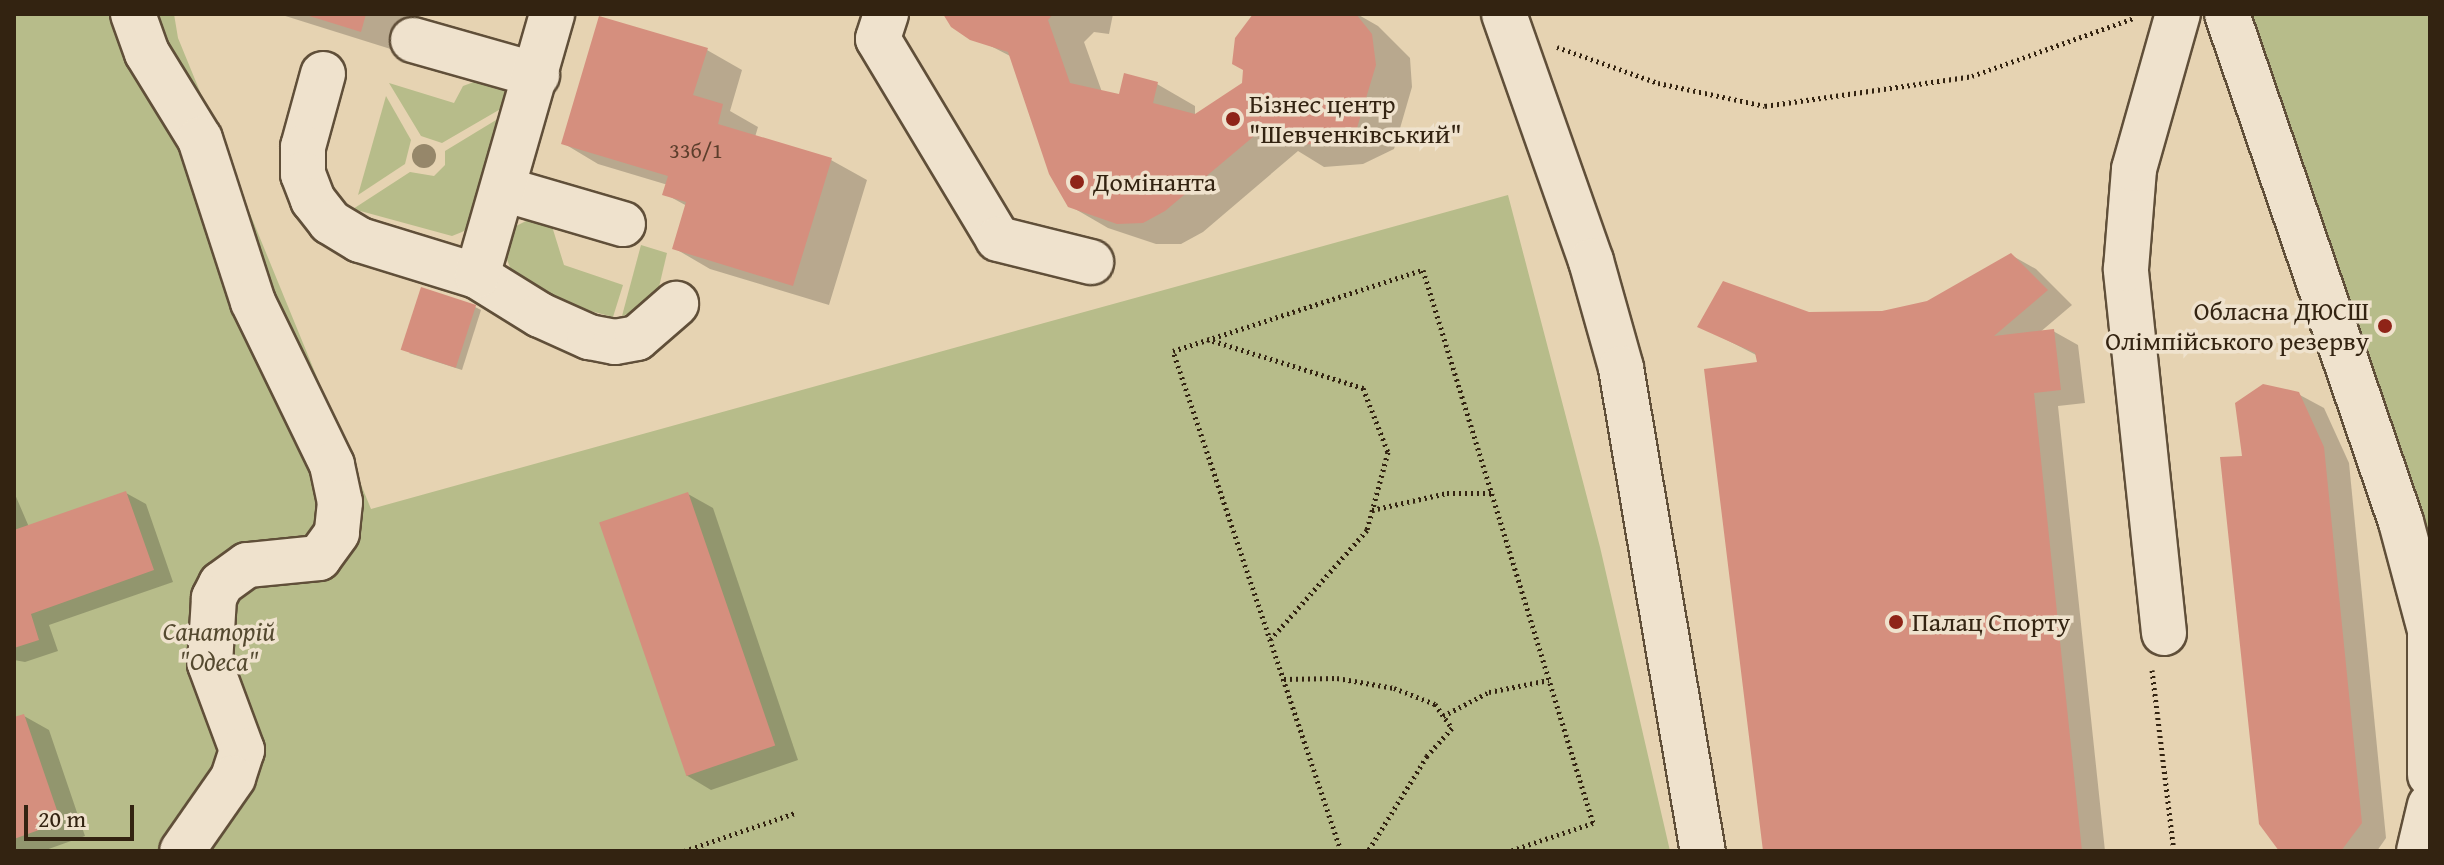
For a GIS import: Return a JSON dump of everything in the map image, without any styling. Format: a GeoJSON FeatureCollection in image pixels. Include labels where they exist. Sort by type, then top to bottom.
{"type":"FeatureCollection","features":[{"type":"Feature","properties":{"kind":"lane"},"geometry":{"type":"LineString","coordinates":[[133,14],[147,53],[200,139],[253,302],[332,465],[340,502],[337,533],[319,558],[247,565],[221,584],[214,598],[210,664],[242,750],[233,778],[182,851]]}},
{"type":"Feature","properties":{"kind":"lane"},"geometry":{"type":"LineString","coordinates":[[477,276],[552,14]]}},
{"type":"Feature","properties":{"kind":"lane"},"geometry":{"type":"LineString","coordinates":[[886,14],[878,39],[998,239],[1091,262]]}},
{"type":"Feature","properties":{"kind":"lane"},"geometry":{"type":"LineString","coordinates":[[2164,633],[2126,269],[2134,169],[2178,14]]}},
{"type":"Feature","properties":{"kind":"lane"},"geometry":{"type":"LineString","coordinates":[[2227,14],[2401,522],[2430,630],[2430,775]]}},
{"type":"Feature","properties":{"kind":"lane"},"geometry":{"type":"LineString","coordinates":[[1506,22],[1591,261],[1621,368],[1703,851]]}},
{"type":"Feature","properties":{"kind":"lane"},"geometry":{"type":"LineString","coordinates":[[413,40],[537,75]]}},
{"type":"Feature","properties":{"kind":"lane"},"geometry":{"type":"LineString","coordinates":[[323,74],[303,147],[303,174],[313,200],[330,222],[360,240],[477,276],[565,328],[615,342],[637,338],[676,304]]}},
{"type":"Feature","properties":{"kind":"lane"},"geometry":{"type":"LineString","coordinates":[[503,189],[623,224]]}},
{"type":"Feature","properties":{"kind":"lane"},"geometry":{"type":"LineString","coordinates":[[2419,851],[2430,805]]}},
{"type":"Feature","properties":{"kind":"path"},"geometry":{"type":"LineString","coordinates":[[1506,22],[1658,83],[1765,106],[1972,76],[2145,14]]}},
{"type":"Feature","properties":{"kind":"path"},"geometry":{"type":"LineString","coordinates":[[1341,851],[1173,351],[1204,338],[1423,270],[1593,823],[1510,851]]}},
{"type":"Feature","properties":{"kind":"path"},"geometry":{"type":"LineString","coordinates":[[1204,338],[1363,388],[1388,452],[1367,530],[1271,640]]}},
{"type":"Feature","properties":{"kind":"path"},"geometry":{"type":"LineString","coordinates":[[1372,510],[1447,493],[1491,493]]}},
{"type":"Feature","properties":{"kind":"path"},"geometry":{"type":"LineString","coordinates":[[2164,633],[2150,655],[2174,851]]}},
{"type":"Feature","properties":{"kind":"path"},"geometry":{"type":"LineString","coordinates":[[1284,679],[1337,678],[1394,688],[1435,704],[1452,728],[1427,756],[1368,851]]}},
{"type":"Feature","properties":{"kind":"path"},"geometry":{"type":"LineString","coordinates":[[1443,716],[1489,692],[1549,680]]}},
{"type":"Feature","properties":{"kind":"path"},"geometry":{"type":"LineString","coordinates":[[684,851],[795,813]]}},
{"type":"Feature","properties":{"kind":"green space","name":"Санаторій \"Одеса\""},"geometry":{"type":"Polygon","coordinates":[[[14,14],[174,14],[178,38],[371,509],[1508,195],[1600,547],[1670,851],[14,851],[14,14]]]}},
{"type":"Feature","properties":{"kind":"green space","name":"Обласна ДЮСШ Олімпійського резерву"},"geometry":{"type":"Polygon","coordinates":[[[2249,14],[2430,14],[2430,639],[2249,14]]]}},
{"type":"Feature","properties":{"kind":"green space"},"geometry":{"type":"Polygon","coordinates":[[[482,79],[505,85],[516,100],[442,143],[421,136],[389,83],[454,103],[463,86],[482,79]]]}},
{"type":"Feature","properties":{"kind":"green space"},"geometry":{"type":"Polygon","coordinates":[[[386,96],[411,140],[405,164],[358,195],[386,96]]]}},
{"type":"Feature","properties":{"kind":"green space"},"geometry":{"type":"Polygon","coordinates":[[[514,109],[473,225],[462,232],[452,236],[353,209],[410,172],[434,176],[445,165],[445,151],[514,109]]]}},
{"type":"Feature","properties":{"kind":"green space"},"geometry":{"type":"Polygon","coordinates":[[[532,218],[551,223],[564,265],[623,285],[613,317],[568,305],[511,270],[503,249],[512,228],[532,218]]]}},
{"type":"Feature","properties":{"kind":"green space"},"geometry":{"type":"Polygon","coordinates":[[[641,245],[667,253],[659,287],[636,311],[622,316],[641,245]]]}},
{"type":"Feature","properties":{"kind":"building"},"geometry":{"type":"Polygon","coordinates":[[[303,14],[366,14],[361,32],[303,14]]]}},
{"type":"Feature","properties":{"kind":"building"},"geometry":{"type":"Polygon","coordinates":[[[943,14],[1053,14],[1048,20],[1070,83],[1119,94],[1124,73],[1158,82],[1153,103],[1195,114],[1242,83],[1243,70],[1232,64],[1235,38],[1253,14],[1356,14],[1372,34],[1376,65],[1357,128],[1324,143],[1285,146],[1266,126],[1165,211],[1143,223],[1117,224],[1068,207],[1049,174],[1008,52],[970,40],[951,27],[943,14]]]}},
{"type":"Feature","properties":{"kind":"building"},"geometry":{"type":"Polygon","coordinates":[[[599,16],[708,48],[693,95],[723,104],[718,124],[832,158],[793,286],[672,249],[686,202],[662,195],[668,176],[561,144],[599,16]]]}},
{"type":"Feature","properties":{"kind":"building","name":"Палац Спорту"},"geometry":{"type":"Polygon","coordinates":[[[2011,253],[2048,290],[1994,336],[2054,329],[2061,390],[2034,393],[2082,851],[1763,851],[1704,369],[1757,362],[1755,353],[1697,327],[1723,281],[1809,312],[1882,311],[1927,301],[2011,253]]]}},
{"type":"Feature","properties":{"kind":"building"},"geometry":{"type":"Polygon","coordinates":[[[421,287],[476,305],[456,368],[401,350],[421,287]]]}},
{"type":"Feature","properties":{"kind":"building"},"geometry":{"type":"Polygon","coordinates":[[[2263,384],[2299,392],[2324,447],[2362,823],[2341,851],[2279,851],[2259,824],[2220,457],[2242,456],[2235,403],[2263,384]]]}},
{"type":"Feature","properties":{"kind":"building"},"geometry":{"type":"Polygon","coordinates":[[[126,491],[154,570],[31,614],[39,640],[14,648],[14,530],[126,491]]]}},
{"type":"Feature","properties":{"kind":"building"},"geometry":{"type":"Polygon","coordinates":[[[688,492],[775,745],[686,776],[599,523],[688,492]]]}},
{"type":"Feature","properties":{"kind":"building"},"geometry":{"type":"Polygon","coordinates":[[[24,714],[61,822],[14,839],[14,717],[24,714]]]}},
{"type":"Feature","properties":{"kind":"place","name":"Бізнес центр \"Шевченківський\""},"geometry":{"type":"Point","coordinates":[1233,119]}},
{"type":"Feature","properties":{"kind":"place","name":"Домінанта"},"geometry":{"type":"Point","coordinates":[1077,182]}},
{"type":"Feature","properties":{"kind":"place","name":"Обласна ДЮСШ Олімпійського резерву"},"geometry":{"type":"Point","coordinates":[2385,326]}},
{"type":"Feature","properties":{"kind":"place","name":"Палац Спорту"},"geometry":{"type":"Point","coordinates":[1896,622]}}]}
